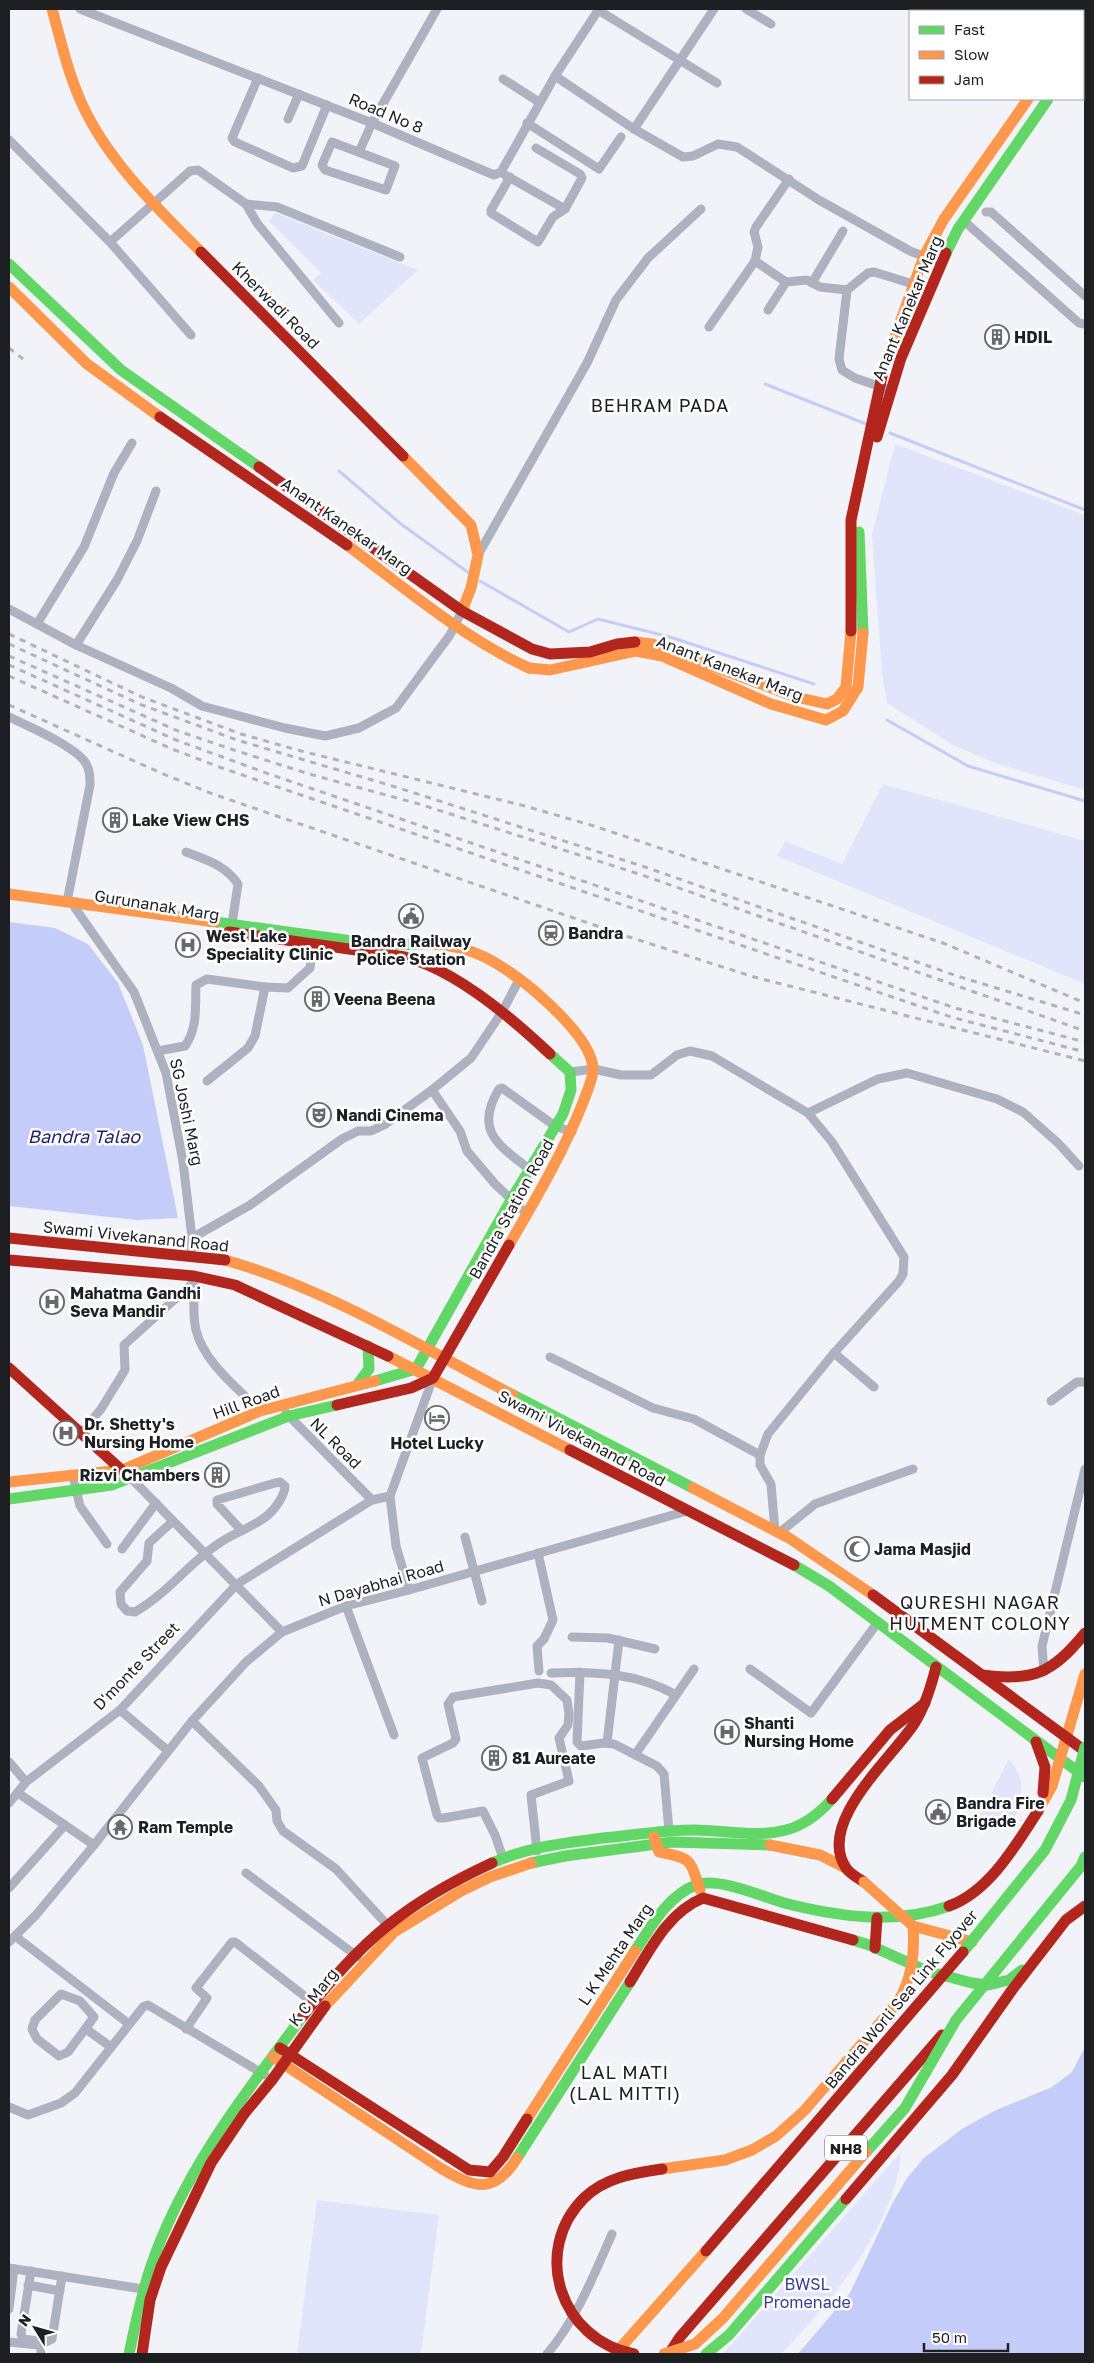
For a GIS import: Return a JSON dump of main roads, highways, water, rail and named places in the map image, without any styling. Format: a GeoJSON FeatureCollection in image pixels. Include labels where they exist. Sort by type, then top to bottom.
{"type":"FeatureCollection","features":[{"type":"Feature","properties":{"kind":"main road","name":"Kherwadi Road"},"geometry":{"type":"LineString","coordinates":[[52,9],[70,75],[88,117],[115,157],[153,204],[470,526],[478,555],[471,588],[462,611]]}},
{"type":"Feature","properties":{"kind":"main road","name":"Anant Kanekar Marg"},"geometry":{"type":"LineString","coordinates":[[9,287],[87,364],[134,400],[342,541],[474,638],[504,657],[529,668],[550,670],[636,651],[662,656],[771,704],[826,720],[843,711],[858,687],[862,650],[859,522],[861,485],[878,386],[888,353],[924,256],[944,219],[1027,100]]}},
{"type":"Feature","properties":{"kind":"main road","name":"Anant Kanekar Marg"},"geometry":{"type":"LineString","coordinates":[[9,264],[120,370],[462,611],[532,649],[550,654],[590,652],[617,644],[637,642],[652,644],[796,697],[827,704],[837,699],[846,687],[851,635],[851,520],[901,358],[941,264],[964,221],[1047,100]]}},
{"type":"Feature","properties":{"kind":"main road"},"geometry":{"type":"LineString","coordinates":[[888,353],[901,358]]}},
{"type":"Feature","properties":{"kind":"main road","name":"Gurunanak Marg"},"geometry":{"type":"LineString","coordinates":[[9,894],[313,945],[405,957],[420,961],[440,970],[518,1023],[570,1072]]}},
{"type":"Feature","properties":{"kind":"main road","name":"Gurunanak Marg"},"geometry":{"type":"LineString","coordinates":[[9,899],[73,904]]}},
{"type":"Feature","properties":{"kind":"main road","name":"Bandra Station Road"},"geometry":{"type":"LineString","coordinates":[[73,904],[381,945],[436,944],[463,947],[498,964],[570,1024],[588,1050],[594,1069],[572,1132],[433,1378]]}},
{"type":"Feature","properties":{"kind":"main road","name":"Bandra Station Road"},"geometry":{"type":"LineString","coordinates":[[428,1350],[511,1200],[563,1114],[571,1090],[570,1072]]}},
{"type":"Feature","properties":{"kind":"main road","name":"Swami Vivekanand Road"},"geometry":{"type":"LineString","coordinates":[[9,1238],[224,1260],[249,1267],[342,1306],[777,1532],[842,1572],[1085,1751]]}},
{"type":"Feature","properties":{"kind":"main road","name":"Swami Vivekanand Road"},"geometry":{"type":"LineString","coordinates":[[9,1260],[235,1285],[416,1369],[513,1421],[782,1558],[829,1586],[1085,1777]]}},
{"type":"Feature","properties":{"kind":"main road"},"geometry":{"type":"LineString","coordinates":[[357,1386],[369,1369],[368,1346]]}},
{"type":"Feature","properties":{"kind":"main road"},"geometry":{"type":"LineString","coordinates":[[416,1369],[428,1350]]}},
{"type":"Feature","properties":{"kind":"main road"},"geometry":{"type":"LineString","coordinates":[[9,1368],[82,1432],[126,1474]]}},
{"type":"Feature","properties":{"kind":"main road","name":"Hill Road"},"geometry":{"type":"LineString","coordinates":[[9,1499],[112,1485],[126,1474],[260,1411],[416,1369]]}},
{"type":"Feature","properties":{"kind":"main road","name":"Hill Road"},"geometry":{"type":"LineString","coordinates":[[9,1482],[73,1476],[126,1474],[289,1416],[411,1388],[433,1378]]}},
{"type":"Feature","properties":{"kind":"main road"},"geometry":{"type":"LineString","coordinates":[[513,1421],[523,1400]]}},
{"type":"Feature","properties":{"kind":"main road"},"geometry":{"type":"LineString","coordinates":[[982,1674],[1010,1680],[1035,1677],[1063,1660],[1085,1633]]}},
{"type":"Feature","properties":{"kind":"main road"},"geometry":{"type":"LineString","coordinates":[[846,1868],[840,1854],[838,1842],[848,1810],[914,1724],[924,1703],[936,1667]]}},
{"type":"Feature","properties":{"kind":"main road"},"geometry":{"type":"LineString","coordinates":[[698,1883],[725,1886],[798,1908],[826,1913],[877,1918],[919,1914],[944,1909],[979,1888],[1021,1838],[1038,1811],[1052,1786],[1085,1674]]}},
{"type":"Feature","properties":{"kind":"main road"},"geometry":{"type":"LineString","coordinates":[[924,1703],[903,1716],[834,1798],[815,1816],[798,1826],[780,1831],[654,1838],[662,1854],[680,1857],[690,1862],[703,1898],[875,1948],[927,1971],[972,1984],[988,1984],[1009,1980],[1040,1952]]}},
{"type":"Feature","properties":{"kind":"main road"},"geometry":{"type":"LineString","coordinates":[[1035,1741],[1045,1762],[1047,1777],[1038,1811]]}},
{"type":"Feature","properties":{"kind":"main road","name":"Bandra Worli Sea Link Flyover"},"geometry":{"type":"LineString","coordinates":[[615,2354],[972,1942],[1045,1850],[1071,1800],[1085,1747]]}},
{"type":"Feature","properties":{"kind":"main road"},"geometry":{"type":"LineString","coordinates":[[671,1836],[771,1845],[820,1855],[846,1868],[913,1926],[972,1942]]}},
{"type":"Feature","properties":{"kind":"main road","name":"K C Marg"},"geometry":{"type":"LineString","coordinates":[[129,2354],[148,2290],[177,2205],[195,2171],[262,2073],[281,2053],[359,1958],[390,1928],[435,1893],[498,1860],[536,1847],[654,1838]]}},
{"type":"Feature","properties":{"kind":"main road","name":"K C Marg"},"geometry":{"type":"LineString","coordinates":[[390,1928],[461,1890],[499,1873],[539,1861],[654,1838]]}},
{"type":"Feature","properties":{"kind":"main road"},"geometry":{"type":"LineString","coordinates":[[664,2354],[696,2344],[723,2318],[905,2108],[956,2020],[1025,1937],[1081,1866],[1085,1857]]}},
{"type":"Feature","properties":{"kind":"main road"},"geometry":{"type":"LineString","coordinates":[[498,1860],[499,1873]]}},
{"type":"Feature","properties":{"kind":"main road","name":"L K Mehta Marg"},"geometry":{"type":"LineString","coordinates":[[281,2053],[325,2076],[469,2170],[490,2172],[496,2167],[659,1914],[680,1894],[698,1883]]}},
{"type":"Feature","properties":{"kind":"main road","name":"L K Mehta Marg"},"geometry":{"type":"LineString","coordinates":[[281,2053],[283,2065],[423,2157],[468,2184],[482,2187],[498,2182],[512,2166],[666,1925],[689,1904],[703,1898]]}},
{"type":"Feature","properties":{"kind":"main road"},"geometry":{"type":"LineString","coordinates":[[706,2354],[729,2335],[952,2075],[1040,1952],[1066,1920],[1085,1906]]}},
{"type":"Feature","properties":{"kind":"main road"},"geometry":{"type":"LineString","coordinates":[[821,1932],[826,1913]]}},
{"type":"Feature","properties":{"kind":"main road"},"geometry":{"type":"LineString","coordinates":[[875,1948],[877,1918]]}},
{"type":"Feature","properties":{"kind":"main road"},"geometry":{"type":"LineString","coordinates":[[634,2354],[626,2353],[593,2337],[568,2308],[563,2295],[556,2260],[563,2228],[575,2208],[591,2191],[616,2178],[652,2170],[695,2166],[725,2160],[763,2145],[778,2135],[807,2108],[898,2002],[907,1988],[915,1954],[913,1926]]}},
{"type":"Feature","properties":{"kind":"main road","name":"NH8"},"geometry":{"type":"LineString","coordinates":[[669,2354],[680,2337],[956,2020]]}},
{"type":"Feature","properties":{"kind":"main road","name":"K C Marg"},"geometry":{"type":"LineString","coordinates":[[142,2354],[148,2290],[211,2163],[244,2114],[283,2065]]}},
{"type":"Feature","properties":{"kind":"main road"},"geometry":{"type":"LineString","coordinates":[[317,2087],[325,2076]]}},
{"type":"Feature","properties":{"kind":"main road"},"geometry":{"type":"LineString","coordinates":[[356,2113],[364,2102]]}},
{"type":"Feature","properties":{"kind":"main road"},"geometry":{"type":"LineString","coordinates":[[423,2157],[431,2145]]}},
{"type":"Feature","properties":{"kind":"water","name":"Bandra Talao"},"geometry":{"type":"Polygon","coordinates":[[[9,922],[55,928],[88,944],[118,983],[143,1045],[178,1218],[137,1220],[9,1206],[9,922]]]}},
{"type":"Feature","properties":{"kind":"water"},"geometry":{"type":"Polygon","coordinates":[[[1085,2047],[1085,2354],[798,2354],[850,2293],[892,2204],[907,2178],[924,2158],[962,2129],[994,2111],[1052,2087],[1072,2072],[1085,2047]]]}},
{"type":"Feature","properties":{"kind":"waterway"},"geometry":{"type":"LineString","coordinates":[[765,384],[866,424]]}},
{"type":"Feature","properties":{"kind":"waterway"},"geometry":{"type":"LineString","coordinates":[[890,433],[1085,510]]}},
{"type":"Feature","properties":{"kind":"waterway"},"geometry":{"type":"LineString","coordinates":[[339,471],[401,524],[469,573]]}},
{"type":"Feature","properties":{"kind":"waterway"},"geometry":{"type":"LineString","coordinates":[[480,581],[569,632],[598,619],[670,637],[814,684]]}},
{"type":"Feature","properties":{"kind":"waterway"},"geometry":{"type":"LineString","coordinates":[[887,720],[968,766],[1085,801]]}},
{"type":"Feature","properties":{"kind":"railway"},"geometry":{"type":"LineString","coordinates":[[9,348],[23,359]]}},
{"type":"Feature","properties":{"kind":"railway"},"geometry":{"type":"LineString","coordinates":[[9,634],[142,697],[241,734],[301,751],[525,806],[594,826],[943,943],[1085,1003]]}},
{"type":"Feature","properties":{"kind":"railway"},"geometry":{"type":"LineString","coordinates":[[9,644],[142,705],[237,740],[399,788],[645,867],[957,976],[1085,1015]]}},
{"type":"Feature","properties":{"kind":"railway"},"geometry":{"type":"LineString","coordinates":[[9,656],[178,731],[309,774],[419,804],[642,875],[1085,1031]]}},
{"type":"Feature","properties":{"kind":"railway"},"geometry":{"type":"LineString","coordinates":[[9,665],[176,740],[269,774],[955,1008],[1085,1042]]}},
{"type":"Feature","properties":{"kind":"railway"},"geometry":{"type":"LineString","coordinates":[[9,676],[172,749],[222,768],[951,1017],[1085,1052]]}},
{"type":"Feature","properties":{"kind":"railway"},"geometry":{"type":"LineString","coordinates":[[9,705],[161,773],[213,794],[626,936],[754,977],[1085,1061]]}},
{"type":"Feature","properties":{"kind":"place","name":"HDIL"},"geometry":{"type":"Point","coordinates":[997,337]}},
{"type":"Feature","properties":{"kind":"place","name":"Lake View CHS"},"geometry":{"type":"Point","coordinates":[115,820]}},
{"type":"Feature","properties":{"kind":"place","name":"Bandra Railway Police Station"},"geometry":{"type":"Point","coordinates":[411,916]}},
{"type":"Feature","properties":{"kind":"place","name":"Bandra"},"geometry":{"type":"Point","coordinates":[551,933]}},
{"type":"Feature","properties":{"kind":"place","name":"West Lake Speciality Clinic"},"geometry":{"type":"Point","coordinates":[188,945]}},
{"type":"Feature","properties":{"kind":"place","name":"Veena Beena"},"geometry":{"type":"Point","coordinates":[317,999]}},
{"type":"Feature","properties":{"kind":"place","name":"Nandi Cinema"},"geometry":{"type":"Point","coordinates":[319,1115]}},
{"type":"Feature","properties":{"kind":"place","name":"Mahatma Gandhi Seva Mandir"},"geometry":{"type":"Point","coordinates":[52,1302]}},
{"type":"Feature","properties":{"kind":"place","name":"Hotel Lucky"},"geometry":{"type":"Point","coordinates":[437,1418]}},
{"type":"Feature","properties":{"kind":"place","name":"Dr. Shetty's Nursing Home"},"geometry":{"type":"Point","coordinates":[66,1433]}},
{"type":"Feature","properties":{"kind":"place","name":"Rizvi Chambers"},"geometry":{"type":"Point","coordinates":[217,1475]}},
{"type":"Feature","properties":{"kind":"place","name":"Jama Masjid"},"geometry":{"type":"Point","coordinates":[857,1549]}},
{"type":"Feature","properties":{"kind":"place","name":"Shanti Nursing Home"},"geometry":{"type":"Point","coordinates":[727,1732]}},
{"type":"Feature","properties":{"kind":"place","name":"81 Aureate"},"geometry":{"type":"Point","coordinates":[494,1758]}},
{"type":"Feature","properties":{"kind":"place","name":"Bandra Fire Brigade"},"geometry":{"type":"Point","coordinates":[938,1812]}},
{"type":"Feature","properties":{"kind":"place","name":"Ram Temple"},"geometry":{"type":"Point","coordinates":[120,1827]}},
{"type":"Feature","properties":{"kind":"district","name":"BEHRAM PADA"},"geometry":{"type":"Point","coordinates":[660,405]}},
{"type":"Feature","properties":{"kind":"district","name":"QURESHI NAGAR HUTMENT COLONY"},"geometry":{"type":"Point","coordinates":[980,1612]}},
{"type":"Feature","properties":{"kind":"district","name":"LAL MATI (LAL MITTI)"},"geometry":{"type":"Point","coordinates":[625,2082]}},
{"type":"Feature","properties":{"kind":"park label","name":"BWSL Promenade"},"geometry":{"type":"Point","coordinates":[807,2293]}}]}
